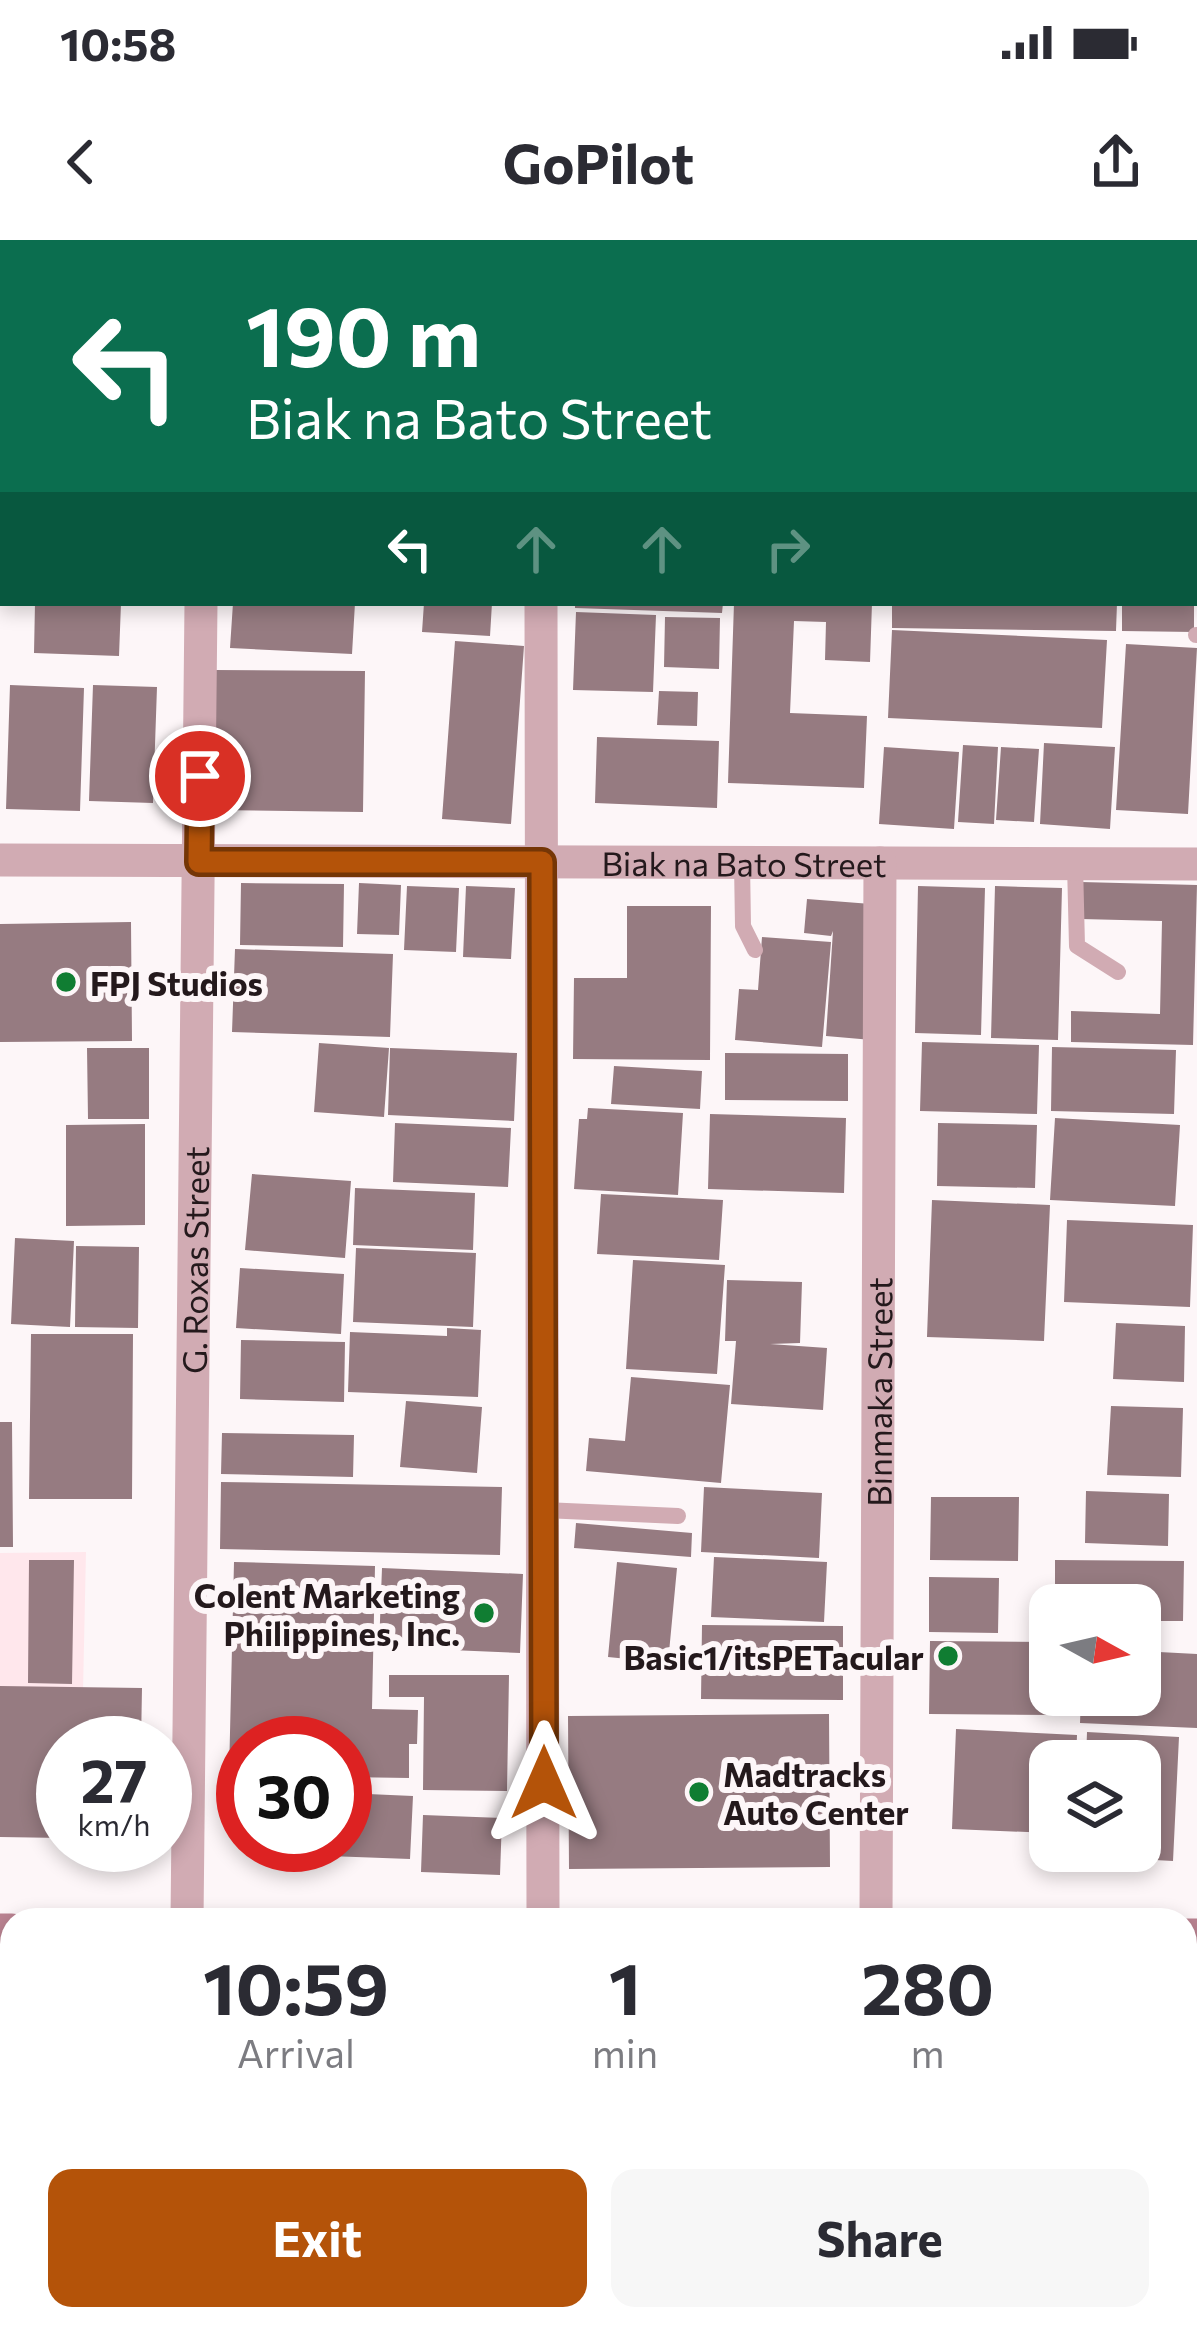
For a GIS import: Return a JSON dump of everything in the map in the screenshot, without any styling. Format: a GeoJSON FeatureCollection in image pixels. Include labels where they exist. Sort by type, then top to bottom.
{"type":"FeatureCollection","features":[{"type":"Feature","properties":{"kind":"street","name":"G. Roxas Street"},"geometry":{"type":"LineString","coordinates":[[187,1908],[201,606]]}},
{"type":"Feature","properties":{"kind":"street"},"geometry":{"type":"LineString","coordinates":[[541,606],[543,1908]]}},
{"type":"Feature","properties":{"kind":"street","name":"Biak na Bato Street"},"geometry":{"type":"LineString","coordinates":[[0,860],[1197,864]]}},
{"type":"Feature","properties":{"kind":"street","name":"Binmaka Street"},"geometry":{"type":"LineString","coordinates":[[876,1908],[880,863]]}},
{"type":"Feature","properties":{"kind":"lane"},"geometry":{"type":"LineString","coordinates":[[742,863],[743,926],[755,950]]}},
{"type":"Feature","properties":{"kind":"lane"},"geometry":{"type":"LineString","coordinates":[[1075,864],[1077,946],[1118,972]]}},
{"type":"Feature","properties":{"kind":"lane"},"geometry":{"type":"LineString","coordinates":[[544,1510],[678,1516]]}},
{"type":"Feature","properties":{"kind":"shaded area"},"geometry":{"type":"Polygon","coordinates":[[[86,1552],[83,1691],[0,1690],[0,1553],[86,1552]]]}},
{"type":"Feature","properties":{"kind":"building"},"geometry":{"type":"Polygon","coordinates":[[[35,606],[121,606],[119,656],[34,653],[35,606]]]}},
{"type":"Feature","properties":{"kind":"building"},"geometry":{"type":"Polygon","coordinates":[[[233,606],[355,606],[352,654],[230,648],[233,606]]]}},
{"type":"Feature","properties":{"kind":"building"},"geometry":{"type":"Polygon","coordinates":[[[424,606],[492,606],[490,636],[422,632],[424,606]]]}},
{"type":"Feature","properties":{"kind":"building"},"geometry":{"type":"Polygon","coordinates":[[[575,606],[723,606],[722,613],[575,606]]]}},
{"type":"Feature","properties":{"kind":"building"},"geometry":{"type":"Polygon","coordinates":[[[734,606],[872,606],[870,662],[825,660],[826,622],[794,621],[790,713],[867,716],[864,788],[728,783],[734,606]]]}},
{"type":"Feature","properties":{"kind":"building"},"geometry":{"type":"Polygon","coordinates":[[[892,606],[1117,606],[1116,631],[892,628],[892,606]]]}},
{"type":"Feature","properties":{"kind":"building"},"geometry":{"type":"Polygon","coordinates":[[[1122,606],[1194,606],[1194,632],[1122,631],[1122,606]]]}},
{"type":"Feature","properties":{"kind":"building"},"geometry":{"type":"Polygon","coordinates":[[[576,612],[656,615],[653,692],[573,690],[576,612]]]}},
{"type":"Feature","properties":{"kind":"building"},"geometry":{"type":"Polygon","coordinates":[[[665,617],[720,618],[719,669],[664,667],[665,617]]]}},
{"type":"Feature","properties":{"kind":"building"},"geometry":{"type":"Polygon","coordinates":[[[892,630],[1107,640],[1102,728],[888,718],[892,630]]]}},
{"type":"Feature","properties":{"kind":"building"},"geometry":{"type":"Polygon","coordinates":[[[455,641],[524,646],[511,824],[442,819],[455,641]]]}},
{"type":"Feature","properties":{"kind":"building"},"geometry":{"type":"Polygon","coordinates":[[[1126,644],[1197,648],[1188,814],[1116,810],[1126,644]]]}},
{"type":"Feature","properties":{"kind":"building"},"geometry":{"type":"Polygon","coordinates":[[[213,670],[365,671],[363,812],[210,810],[213,670]]]}},
{"type":"Feature","properties":{"kind":"building"},"geometry":{"type":"Polygon","coordinates":[[[10,685],[84,688],[80,811],[6,809],[10,685]]]}},
{"type":"Feature","properties":{"kind":"building"},"geometry":{"type":"Polygon","coordinates":[[[93,685],[157,687],[153,803],[89,801],[93,685]]]}},
{"type":"Feature","properties":{"kind":"building"},"geometry":{"type":"Polygon","coordinates":[[[659,691],[698,692],[697,726],[657,725],[659,691]]]}},
{"type":"Feature","properties":{"kind":"building"},"geometry":{"type":"Polygon","coordinates":[[[597,737],[719,741],[717,808],[595,803],[597,737]]]}},
{"type":"Feature","properties":{"kind":"building"},"geometry":{"type":"Polygon","coordinates":[[[1044,743],[1115,747],[1110,829],[1040,824],[1044,743]]]}},
{"type":"Feature","properties":{"kind":"building"},"geometry":{"type":"Polygon","coordinates":[[[963,745],[998,747],[994,824],[958,822],[963,745]]]}},
{"type":"Feature","properties":{"kind":"building"},"geometry":{"type":"Polygon","coordinates":[[[884,747],[959,752],[954,829],[879,824],[884,747]]]}},
{"type":"Feature","properties":{"kind":"building"},"geometry":{"type":"Polygon","coordinates":[[[1001,747],[1039,749],[1034,822],[996,820],[1001,747]]]}},
{"type":"Feature","properties":{"kind":"building"},"geometry":{"type":"Polygon","coordinates":[[[1081,882],[1197,885],[1193,1045],[1071,1042],[1071,1011],[1160,1014],[1162,921],[1081,919],[1081,882]]]}},
{"type":"Feature","properties":{"kind":"building"},"geometry":{"type":"Polygon","coordinates":[[[241,883],[344,884],[343,947],[240,945],[241,883]]]}},
{"type":"Feature","properties":{"kind":"building"},"geometry":{"type":"Polygon","coordinates":[[[359,883],[401,885],[399,935],[357,934],[359,883]]]}},
{"type":"Feature","properties":{"kind":"building"},"geometry":{"type":"Polygon","coordinates":[[[407,886],[459,888],[456,952],[404,950],[407,886]]]}},
{"type":"Feature","properties":{"kind":"building"},"geometry":{"type":"Polygon","coordinates":[[[466,886],[515,888],[511,959],[463,957],[466,886]]]}},
{"type":"Feature","properties":{"kind":"building"},"geometry":{"type":"Polygon","coordinates":[[[918,886],[985,888],[981,1035],[915,1033],[918,886]]]}},
{"type":"Feature","properties":{"kind":"building"},"geometry":{"type":"Polygon","coordinates":[[[995,886],[1062,888],[1058,1040],[991,1038],[995,886]]]}},
{"type":"Feature","properties":{"kind":"building"},"geometry":{"type":"Polygon","coordinates":[[[807,899],[871,904],[872,1040],[826,1036],[833,931],[831,936],[804,933],[807,899]]]}},
{"type":"Feature","properties":{"kind":"building"},"geometry":{"type":"Polygon","coordinates":[[[627,906],[711,906],[710,1060],[573,1059],[574,978],[627,978],[627,906]]]}},
{"type":"Feature","properties":{"kind":"building","name":"FPJ Studios"},"geometry":{"type":"Polygon","coordinates":[[[131,922],[132,1041],[0,1042],[0,924],[131,922]]]}},
{"type":"Feature","properties":{"kind":"building"},"geometry":{"type":"Polygon","coordinates":[[[762,937],[831,942],[822,1047],[735,1040],[739,989],[758,990],[762,937]]]}},
{"type":"Feature","properties":{"kind":"building"},"geometry":{"type":"Polygon","coordinates":[[[235,949],[393,954],[390,1037],[232,1032],[235,949]]]}},
{"type":"Feature","properties":{"kind":"building"},"geometry":{"type":"Polygon","coordinates":[[[922,1042],[1039,1045],[1037,1114],[920,1111],[922,1042]]]}},
{"type":"Feature","properties":{"kind":"building"},"geometry":{"type":"Polygon","coordinates":[[[319,1043],[389,1048],[384,1117],[314,1112],[319,1043]]]}},
{"type":"Feature","properties":{"kind":"building"},"geometry":{"type":"Polygon","coordinates":[[[1052,1047],[1176,1050],[1174,1114],[1051,1111],[1052,1047]]]}},
{"type":"Feature","properties":{"kind":"building"},"geometry":{"type":"Polygon","coordinates":[[[87,1048],[149,1048],[149,1119],[88,1119],[87,1048]]]}},
{"type":"Feature","properties":{"kind":"building"},"geometry":{"type":"Polygon","coordinates":[[[390,1048],[517,1053],[514,1121],[388,1115],[390,1048]]]}},
{"type":"Feature","properties":{"kind":"building"},"geometry":{"type":"Polygon","coordinates":[[[725,1053],[848,1054],[848,1101],[725,1100],[725,1053]]]}},
{"type":"Feature","properties":{"kind":"building"},"geometry":{"type":"Polygon","coordinates":[[[614,1066],[702,1071],[700,1109],[611,1104],[614,1066]]]}},
{"type":"Feature","properties":{"kind":"building"},"geometry":{"type":"Polygon","coordinates":[[[588,1108],[683,1113],[678,1195],[574,1189],[579,1119],[587,1119],[588,1108]]]}},
{"type":"Feature","properties":{"kind":"building"},"geometry":{"type":"Polygon","coordinates":[[[710,1114],[846,1118],[844,1193],[708,1189],[710,1114]]]}},
{"type":"Feature","properties":{"kind":"building"},"geometry":{"type":"Polygon","coordinates":[[[1055,1118],[1180,1125],[1175,1206],[1050,1200],[1055,1118]]]}},
{"type":"Feature","properties":{"kind":"building"},"geometry":{"type":"Polygon","coordinates":[[[395,1123],[511,1128],[508,1187],[393,1182],[395,1123]]]}},
{"type":"Feature","properties":{"kind":"building"},"geometry":{"type":"Polygon","coordinates":[[[938,1123],[1037,1125],[1035,1188],[937,1186],[938,1123]]]}},
{"type":"Feature","properties":{"kind":"building"},"geometry":{"type":"Polygon","coordinates":[[[145,1124],[145,1225],[66,1226],[66,1125],[145,1124]]]}},
{"type":"Feature","properties":{"kind":"building"},"geometry":{"type":"Polygon","coordinates":[[[252,1174],[351,1181],[345,1258],[245,1250],[252,1174]]]}},
{"type":"Feature","properties":{"kind":"building"},"geometry":{"type":"Polygon","coordinates":[[[355,1188],[475,1193],[473,1250],[353,1245],[355,1188]]]}},
{"type":"Feature","properties":{"kind":"building"},"geometry":{"type":"Polygon","coordinates":[[[601,1194],[723,1200],[719,1260],[597,1254],[601,1194]]]}},
{"type":"Feature","properties":{"kind":"building"},"geometry":{"type":"Polygon","coordinates":[[[932,1200],[1050,1205],[1044,1341],[927,1337],[932,1200]]]}},
{"type":"Feature","properties":{"kind":"building"},"geometry":{"type":"Polygon","coordinates":[[[1067,1220],[1193,1225],[1190,1307],[1064,1302],[1067,1220]]]}},
{"type":"Feature","properties":{"kind":"building"},"geometry":{"type":"Polygon","coordinates":[[[15,1238],[74,1241],[70,1327],[11,1324],[15,1238]]]}},
{"type":"Feature","properties":{"kind":"building"},"geometry":{"type":"Polygon","coordinates":[[[76,1246],[139,1247],[138,1328],[75,1327],[76,1246]]]}},
{"type":"Feature","properties":{"kind":"building"},"geometry":{"type":"Polygon","coordinates":[[[356,1248],[476,1253],[473,1327],[353,1322],[356,1248]]]}},
{"type":"Feature","properties":{"kind":"building"},"geometry":{"type":"Polygon","coordinates":[[[633,1260],[725,1265],[717,1374],[626,1369],[633,1260]]]}},
{"type":"Feature","properties":{"kind":"building"},"geometry":{"type":"Polygon","coordinates":[[[240,1268],[344,1274],[341,1334],[236,1328],[240,1268]]]}},
{"type":"Feature","properties":{"kind":"building"},"geometry":{"type":"Polygon","coordinates":[[[727,1280],[802,1282],[800,1343],[770,1344],[827,1348],[823,1410],[731,1404],[736,1341],[725,1341],[727,1280]]]}},
{"type":"Feature","properties":{"kind":"building"},"geometry":{"type":"Polygon","coordinates":[[[1116,1323],[1185,1326],[1184,1382],[1113,1379],[1116,1323]]]}},
{"type":"Feature","properties":{"kind":"building"},"geometry":{"type":"Polygon","coordinates":[[[447,1328],[481,1330],[478,1397],[348,1392],[350,1332],[447,1336],[447,1328]]]}},
{"type":"Feature","properties":{"kind":"building"},"geometry":{"type":"Polygon","coordinates":[[[31,1334],[133,1334],[132,1499],[29,1499],[31,1334]]]}},
{"type":"Feature","properties":{"kind":"building"},"geometry":{"type":"Polygon","coordinates":[[[241,1340],[345,1342],[344,1402],[240,1399],[241,1340]]]}},
{"type":"Feature","properties":{"kind":"building"},"geometry":{"type":"Polygon","coordinates":[[[631,1377],[730,1385],[721,1483],[586,1471],[589,1438],[625,1441],[631,1377]]]}},
{"type":"Feature","properties":{"kind":"building"},"geometry":{"type":"Polygon","coordinates":[[[406,1401],[482,1407],[477,1473],[400,1467],[406,1401]]]}},
{"type":"Feature","properties":{"kind":"building"},"geometry":{"type":"Polygon","coordinates":[[[1111,1406],[1183,1408],[1181,1477],[1107,1475],[1111,1406]]]}},
{"type":"Feature","properties":{"kind":"building"},"geometry":{"type":"Polygon","coordinates":[[[0,1422],[12,1422],[13,1547],[0,1547],[0,1422]]]}},
{"type":"Feature","properties":{"kind":"building"},"geometry":{"type":"Polygon","coordinates":[[[222,1433],[354,1435],[353,1477],[221,1474],[222,1433]]]}},
{"type":"Feature","properties":{"kind":"building"},"geometry":{"type":"Polygon","coordinates":[[[221,1482],[502,1487],[500,1555],[220,1549],[221,1482]]]}},
{"type":"Feature","properties":{"kind":"building"},"geometry":{"type":"Polygon","coordinates":[[[704,1487],[822,1493],[819,1558],[701,1552],[704,1487]]]}},
{"type":"Feature","properties":{"kind":"building"},"geometry":{"type":"Polygon","coordinates":[[[1086,1491],[1169,1494],[1168,1546],[1085,1543],[1086,1491]]]}},
{"type":"Feature","properties":{"kind":"building"},"geometry":{"type":"Polygon","coordinates":[[[931,1497],[1019,1497],[1018,1561],[930,1560],[931,1497]]]}},
{"type":"Feature","properties":{"kind":"building"},"geometry":{"type":"Polygon","coordinates":[[[576,1523],[692,1533],[691,1557],[574,1548],[576,1523]]]}},
{"type":"Feature","properties":{"kind":"building"},"geometry":{"type":"Polygon","coordinates":[[[714,1557],[827,1562],[824,1622],[711,1617],[714,1557]]]}},
{"type":"Feature","properties":{"kind":"building"},"geometry":{"type":"Polygon","coordinates":[[[29,1560],[74,1560],[72,1684],[28,1683],[29,1560]]]}},
{"type":"Feature","properties":{"kind":"building"},"geometry":{"type":"Polygon","coordinates":[[[1055,1560],[1184,1561],[1183,1621],[1161,1621],[1161,1584],[1055,1584],[1055,1560]]]}},
{"type":"Feature","properties":{"kind":"building"},"geometry":{"type":"Polygon","coordinates":[[[234,1562],[375,1566],[372,1709],[418,1710],[417,1744],[409,1744],[409,1778],[372,1777],[372,1716],[230,1716],[234,1562]]]}},
{"type":"Feature","properties":{"kind":"building"},"geometry":{"type":"Polygon","coordinates":[[[617,1562],[677,1568],[668,1663],[608,1657],[617,1562]]]}},
{"type":"Feature","properties":{"kind":"building"},"geometry":{"type":"Polygon","coordinates":[[[382,1568],[523,1574],[520,1653],[379,1647],[382,1568]]]}},
{"type":"Feature","properties":{"kind":"building"},"geometry":{"type":"Polygon","coordinates":[[[929,1577],[999,1578],[998,1633],[929,1632],[929,1577]]]}},
{"type":"Feature","properties":{"kind":"building"},"geometry":{"type":"Polygon","coordinates":[[[702,1625],[843,1626],[843,1700],[701,1699],[702,1625]]]}},
{"type":"Feature","properties":{"kind":"building"},"geometry":{"type":"Polygon","coordinates":[[[930,1641],[1029,1642],[1029,1715],[929,1714],[930,1641]]]}},
{"type":"Feature","properties":{"kind":"building"},"geometry":{"type":"Polygon","coordinates":[[[1161,1652],[1197,1654],[1197,1728],[1080,1723],[1080,1716],[1161,1716],[1161,1652]]]}},
{"type":"Feature","properties":{"kind":"building"},"geometry":{"type":"Polygon","coordinates":[[[389,1675],[509,1675],[507,1791],[423,1790],[424,1697],[389,1697],[389,1675]]]}},
{"type":"Feature","properties":{"kind":"building"},"geometry":{"type":"Polygon","coordinates":[[[0,1686],[142,1688],[141,1716],[36,1716],[36,1838],[0,1837],[0,1686]]]}},
{"type":"Feature","properties":{"kind":"building","name":"Madtracks Auto Center"},"geometry":{"type":"Polygon","coordinates":[[[829,1714],[830,1867],[569,1869],[568,1716],[829,1714]]]}},
{"type":"Feature","properties":{"kind":"building"},"geometry":{"type":"Polygon","coordinates":[[[956,1729],[1077,1735],[1077,1740],[1029,1740],[1029,1832],[952,1829],[956,1729]]]}},
{"type":"Feature","properties":{"kind":"building"},"geometry":{"type":"Polygon","coordinates":[[[1087,1732],[1179,1737],[1173,1861],[1161,1860],[1161,1740],[1087,1740],[1087,1732]]]}},
{"type":"Feature","properties":{"kind":"building"},"geometry":{"type":"Polygon","coordinates":[[[372,1794],[413,1796],[410,1859],[372,1858],[372,1794]]]}},
{"type":"Feature","properties":{"kind":"building"},"geometry":{"type":"Polygon","coordinates":[[[423,1815],[502,1818],[500,1875],[421,1872],[423,1815]]]}},
{"type":"Feature","properties":{"kind":"place","name":"FPJ Studios"},"geometry":{"type":"Point","coordinates":[66,982]}},
{"type":"Feature","properties":{"kind":"place","name":"Colent Marketing Philippines, Inc."},"geometry":{"type":"Point","coordinates":[484,1613]}},
{"type":"Feature","properties":{"kind":"place","name":"Basic1/itsPETacular"},"geometry":{"type":"Point","coordinates":[948,1656]}},
{"type":"Feature","properties":{"kind":"place","name":"Madtracks Auto Center"},"geometry":{"type":"Point","coordinates":[699,1792]}},
{"type":"Feature","properties":{"kind":"route"},"geometry":{"type":"LineString","coordinates":[[200,776],[199,862],[542,862],[544,1783]]}}]}
